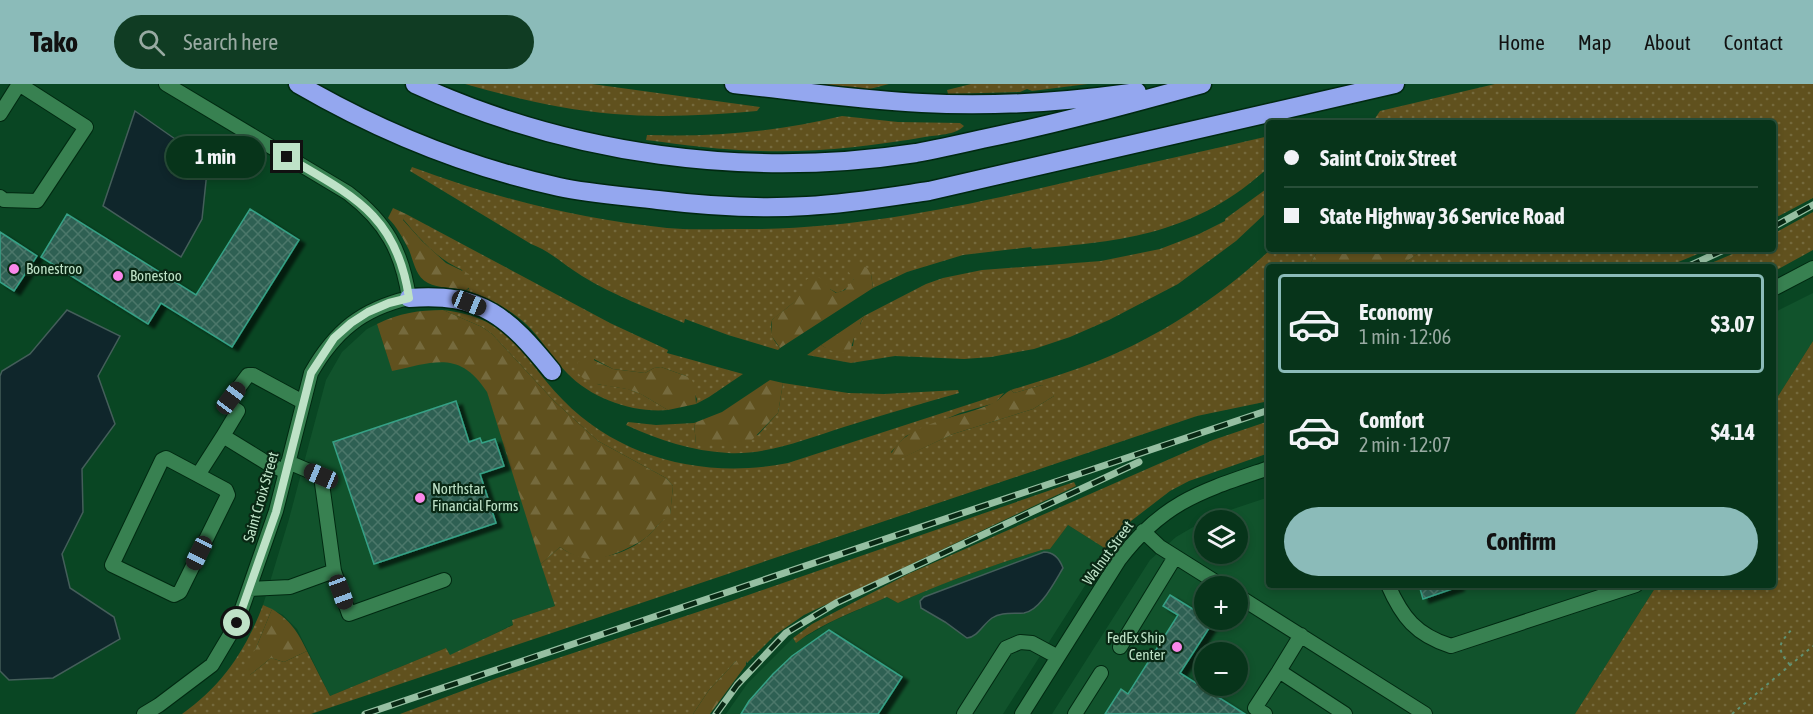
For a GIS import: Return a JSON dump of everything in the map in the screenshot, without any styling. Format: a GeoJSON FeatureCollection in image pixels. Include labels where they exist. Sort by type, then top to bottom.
{"type":"FeatureCollection","features":[{"type":"Feature","properties":{"kind":"highway"},"geometry":{"type":"LineString","coordinates":[[298,84],[336,106],[409,139],[458,159],[503,173],[560,187],[615,195],[742,207],[806,206],[929,191],[1395,84]]}},
{"type":"Feature","properties":{"kind":"highway"},"geometry":{"type":"LineString","coordinates":[[415,84],[475,109],[534,128],[599,144],[639,152],[701,159],[809,163],[917,153],[1060,123],[1200,84]]}},
{"type":"Feature","properties":{"kind":"highway"},"geometry":{"type":"LineString","coordinates":[[734,84],[921,103],[976,105],[1088,99],[1200,84]]}},
{"type":"Feature","properties":{"kind":"highway"},"geometry":{"type":"LineString","coordinates":[[409,298],[430,296],[449,298],[489,310],[523,336],[552,371]]}},
{"type":"Feature","properties":{"kind":"street"},"geometry":{"type":"LineString","coordinates":[[0,114],[19,84],[86,127],[38,201],[4,200],[0,197]]}},
{"type":"Feature","properties":{"kind":"street"},"geometry":{"type":"LineString","coordinates":[[166,84],[348,193],[363,205],[384,229],[400,258],[409,298]]}},
{"type":"Feature","properties":{"kind":"street"},"geometry":{"type":"LineString","coordinates":[[1776,287],[1813,268]]}},
{"type":"Feature","properties":{"kind":"street","name":"Saint Croix Street"},"geometry":{"type":"LineString","coordinates":[[144,714],[212,665],[237,623],[276,512],[311,373],[334,338],[351,323],[368,312],[409,298]]}},
{"type":"Feature","properties":{"kind":"street"},"geometry":{"type":"LineString","coordinates":[[198,475],[238,411],[230,406],[231,398],[248,375],[253,375],[303,402]]}},
{"type":"Feature","properties":{"kind":"street"},"geometry":{"type":"LineString","coordinates":[[223,436],[287,467],[321,476],[334,571],[349,614],[444,580]]}},
{"type":"Feature","properties":{"kind":"street"},"geometry":{"type":"LineString","coordinates":[[166,458],[198,475],[226,490],[228,495],[180,592],[174,595],[112,565],[162,460],[166,458]]}},
{"type":"Feature","properties":{"kind":"street","name":"Walnut Street"},"geometry":{"type":"LineString","coordinates":[[1022,714],[1119,560],[1143,531],[1184,500],[1210,488],[1266,469]]}},
{"type":"Feature","properties":{"kind":"street"},"geometry":{"type":"LineString","coordinates":[[1143,531],[1175,557],[1206,576]]}},
{"type":"Feature","properties":{"kind":"street"},"geometry":{"type":"LineString","coordinates":[[1120,647],[1175,557]]}},
{"type":"Feature","properties":{"kind":"street"},"geometry":{"type":"LineString","coordinates":[[249,589],[290,587],[334,571]]}},
{"type":"Feature","properties":{"kind":"street"},"geometry":{"type":"LineString","coordinates":[[1390,588],[1408,622],[1425,634],[1451,646],[1627,588]]}},
{"type":"Feature","properties":{"kind":"street"},"geometry":{"type":"LineString","coordinates":[[1248,602],[1425,714]]}},
{"type":"Feature","properties":{"kind":"street"},"geometry":{"type":"LineString","coordinates":[[1265,714],[1255,708],[1301,635]]}},
{"type":"Feature","properties":{"kind":"street"},"geometry":{"type":"LineString","coordinates":[[964,714],[1006,648],[1020,642],[1032,643],[1058,657]]}},
{"type":"Feature","properties":{"kind":"street"},"geometry":{"type":"LineString","coordinates":[[1279,672],[1345,714]]}},
{"type":"Feature","properties":{"kind":"street"},"geometry":{"type":"LineString","coordinates":[[1075,714],[1101,674]]}},
{"type":"Feature","properties":{"kind":"path"},"geometry":{"type":"LineString","coordinates":[[1790,665],[1781,655],[1779,648],[1781,642],[1793,628]]}},
{"type":"Feature","properties":{"kind":"path"},"geometry":{"type":"LineString","coordinates":[[1732,714],[1813,646]]}},
{"type":"Feature","properties":{"kind":"shaded area"},"geometry":{"type":"Polygon","coordinates":[[[1813,293],[1813,341],[1776,399],[1776,312],[1813,293]]]}},
{"type":"Feature","properties":{"kind":"shaded area"},"geometry":{"type":"Polygon","coordinates":[[[377,324],[392,370],[442,361],[458,364],[477,376],[487,391],[555,606],[512,620],[514,624],[450,656],[446,648],[330,696],[297,629],[283,615],[263,605],[289,519],[326,380],[342,352],[367,329],[377,324]]]}},
{"type":"Feature","properties":{"kind":"shaded area"},"geometry":{"type":"Polygon","coordinates":[[[1266,498],[1266,588],[1655,588],[1575,714],[1052,714],[1150,560],[1176,537],[1194,527],[1194,564],[1248,564],[1248,510],[1230,510],[1266,498]]]}},
{"type":"Feature","properties":{"kind":"shaded area"},"geometry":{"type":"Polygon","coordinates":[[[1068,525],[1106,549],[1109,548],[1003,714],[726,714],[747,684],[793,638],[796,642],[833,621],[887,597],[898,603],[992,566],[1050,549],[1068,525]]]}},
{"type":"Feature","properties":{"kind":"green space"},"geometry":{"type":"Polygon","coordinates":[[[465,84],[592,84],[760,107],[757,111],[704,115],[614,114],[539,103],[465,84]]]}},
{"type":"Feature","properties":{"kind":"green space"},"geometry":{"type":"Polygon","coordinates":[[[815,84],[889,84],[866,90],[815,84]]]}},
{"type":"Feature","properties":{"kind":"green space"},"geometry":{"type":"Polygon","coordinates":[[[971,84],[1088,84],[1032,91],[1027,89],[1020,92],[948,94],[947,90],[971,84]]]}},
{"type":"Feature","properties":{"kind":"green space"},"geometry":{"type":"Polygon","coordinates":[[[1495,84],[1813,84],[1813,198],[1776,217],[1776,120],[1374,120],[1380,111],[1495,84]]]}},
{"type":"Feature","properties":{"kind":"green space"},"geometry":{"type":"Polygon","coordinates":[[[842,116],[898,122],[960,123],[964,126],[951,133],[940,135],[864,146],[801,151],[732,150],[646,140],[647,135],[745,132],[793,126],[842,116]]]}},
{"type":"Feature","properties":{"kind":"green space"},"geometry":{"type":"Polygon","coordinates":[[[1266,137],[1266,169],[1242,189],[1214,207],[1186,220],[1158,230],[1098,242],[963,255],[907,272],[873,288],[871,274],[853,275],[854,279],[851,284],[837,293],[830,289],[803,291],[798,299],[772,320],[771,332],[780,348],[778,350],[685,319],[684,323],[606,289],[410,171],[412,167],[506,198],[538,206],[602,219],[675,229],[824,225],[916,214],[1006,196],[1266,137]]]}},
{"type":"Feature","properties":{"kind":"green space"},"geometry":{"type":"Polygon","coordinates":[[[1266,189],[1266,213],[1236,241],[1178,284],[1109,320],[1034,349],[991,357],[964,359],[895,356],[851,363],[807,355],[821,345],[826,348],[853,346],[854,338],[864,316],[926,284],[943,278],[982,270],[1101,261],[1160,249],[1199,234],[1225,219],[1266,189]]]}},
{"type":"Feature","properties":{"kind":"green space"},"geometry":{"type":"Polygon","coordinates":[[[393,208],[406,214],[403,220],[446,263],[469,274],[472,285],[466,290],[436,286],[424,280],[418,273],[402,237],[388,218],[393,208]]]}},
{"type":"Feature","properties":{"kind":"green space"},"geometry":{"type":"Polygon","coordinates":[[[1813,212],[1813,250],[1776,270],[1776,264],[1709,264],[1737,252],[1776,252],[1776,232],[1813,212]]]}},
{"type":"Feature","properties":{"kind":"green space"},"geometry":{"type":"Polygon","coordinates":[[[406,214],[610,323],[668,350],[667,353],[743,374],[696,404],[697,399],[686,376],[661,367],[645,373],[613,369],[594,359],[597,384],[628,389],[668,410],[641,409],[601,397],[567,373],[519,318],[498,304],[466,290],[469,289],[462,270],[437,255],[423,241],[403,219],[406,214]]]}},
{"type":"Feature","properties":{"kind":"green space"},"geometry":{"type":"Polygon","coordinates":[[[1268,252],[1317,252],[1310,264],[1266,264],[1266,402],[1197,416],[311,714],[182,714],[209,691],[231,666],[249,637],[263,605],[272,609],[256,648],[250,675],[271,658],[284,662],[307,651],[330,696],[446,648],[450,655],[513,625],[512,620],[555,606],[541,564],[560,547],[582,556],[606,556],[618,553],[641,542],[670,515],[673,486],[666,478],[598,441],[553,400],[492,334],[482,327],[443,310],[467,314],[501,331],[514,342],[563,400],[586,421],[611,437],[639,451],[697,466],[758,467],[788,463],[1004,393],[995,403],[960,413],[906,436],[891,452],[897,460],[953,434],[1033,409],[1054,396],[1042,385],[1014,393],[1011,390],[1122,351],[1190,313],[1268,252]]]}},
{"type":"Feature","properties":{"kind":"green space"},"geometry":{"type":"Polygon","coordinates":[[[1317,252],[1420,252],[1403,264],[1310,264],[1317,252]]]}},
{"type":"Feature","properties":{"kind":"green space"},"geometry":{"type":"Polygon","coordinates":[[[1420,252],[1703,252],[1673,264],[1403,264],[1420,252]]]}},
{"type":"Feature","properties":{"kind":"green space"},"geometry":{"type":"Polygon","coordinates":[[[852,263],[868,268],[873,288],[780,348],[771,335],[772,320],[797,299],[806,280],[812,276],[823,279],[836,293],[845,290],[854,279],[847,266],[852,263]]]}},
{"type":"Feature","properties":{"kind":"green space"},"geometry":{"type":"Polygon","coordinates":[[[443,310],[482,327],[492,334],[553,400],[598,441],[666,478],[673,486],[670,516],[644,539],[617,553],[592,559],[577,556],[560,547],[541,564],[487,392],[477,379],[467,370],[445,362],[392,371],[377,324],[409,313],[443,310]]]}},
{"type":"Feature","properties":{"kind":"green space"},"geometry":{"type":"Polygon","coordinates":[[[864,316],[860,324],[860,334],[854,338],[850,351],[835,352],[821,345],[864,316]]]}},
{"type":"Feature","properties":{"kind":"green space"},"geometry":{"type":"Polygon","coordinates":[[[1813,341],[1813,714],[1575,714],[1655,588],[1776,588],[1776,399],[1813,341]]]}},
{"type":"Feature","properties":{"kind":"green space"},"geometry":{"type":"Polygon","coordinates":[[[587,357],[613,369],[645,373],[661,367],[686,376],[692,380],[695,388],[696,404],[668,410],[635,392],[587,381],[577,370],[578,362],[587,357]]]}},
{"type":"Feature","properties":{"kind":"green space"},"geometry":{"type":"Polygon","coordinates":[[[770,380],[783,383],[778,413],[751,441],[731,446],[696,444],[694,423],[722,412],[770,380]]]}},
{"type":"Feature","properties":{"kind":"green space"},"geometry":{"type":"Polygon","coordinates":[[[783,383],[848,393],[884,394],[958,390],[959,393],[787,445],[743,453],[715,452],[689,447],[663,440],[626,425],[628,422],[656,425],[694,423],[696,444],[758,435],[778,413],[783,383]]]}},
{"type":"Feature","properties":{"kind":"green space"},"geometry":{"type":"Polygon","coordinates":[[[1042,385],[1051,390],[1054,396],[1033,409],[953,434],[896,461],[891,454],[899,443],[923,427],[993,403],[1011,390],[1014,393],[1042,385]]]}},
{"type":"Feature","properties":{"kind":"green space"},"geometry":{"type":"Polygon","coordinates":[[[1266,422],[1266,454],[1189,481],[1170,491],[1131,521],[1106,549],[1068,525],[1050,549],[987,568],[898,603],[887,597],[828,623],[796,643],[793,638],[812,624],[908,574],[1213,440],[1266,422]]]}},
{"type":"Feature","properties":{"kind":"green space"},"geometry":{"type":"Polygon","coordinates":[[[1074,482],[1076,486],[804,615],[775,635],[747,663],[736,661],[709,690],[693,714],[400,714],[497,678],[731,601],[1074,482]]]}},
{"type":"Feature","properties":{"kind":"green space"},"geometry":{"type":"Polygon","coordinates":[[[272,609],[293,627],[307,651],[284,662],[271,658],[250,675],[243,670],[256,648],[272,609]]]}},
{"type":"Feature","properties":{"kind":"green space"},"geometry":{"type":"Polygon","coordinates":[[[740,659],[746,661],[746,665],[710,714],[693,714],[709,690],[740,659]]]}},
{"type":"Feature","properties":{"kind":"water"},"geometry":{"type":"Polygon","coordinates":[[[135,111],[208,162],[202,219],[181,257],[103,206],[135,111]]]}},
{"type":"Feature","properties":{"kind":"water"},"geometry":{"type":"Polygon","coordinates":[[[67,310],[120,336],[98,376],[115,424],[82,469],[83,512],[62,554],[70,588],[114,617],[120,639],[53,678],[9,680],[0,671],[0,376],[2,371],[30,354],[67,310]]]}},
{"type":"Feature","properties":{"kind":"water"},"geometry":{"type":"Polygon","coordinates":[[[1044,552],[1056,557],[1063,568],[1046,595],[1030,611],[996,616],[977,633],[967,638],[921,608],[920,601],[924,597],[1044,552]]]}},
{"type":"Feature","properties":{"kind":"building","name":"Bonestoo"},"geometry":{"type":"Polygon","coordinates":[[[250,209],[299,240],[232,347],[161,303],[148,324],[41,257],[67,214],[196,295],[250,209]]]}},
{"type":"Feature","properties":{"kind":"building","name":"Bonestroo"},"geometry":{"type":"Polygon","coordinates":[[[0,232],[37,256],[14,291],[0,282],[0,232]]]}},
{"type":"Feature","properties":{"kind":"building","name":"Northstar Financial Forms"},"geometry":{"type":"Polygon","coordinates":[[[456,401],[469,442],[480,438],[482,443],[495,439],[504,466],[480,474],[496,523],[374,564],[333,442],[456,401]]]}},
{"type":"Feature","properties":{"kind":"building"},"geometry":{"type":"Polygon","coordinates":[[[1420,588],[1455,588],[1423,599],[1420,588]]]}},
{"type":"Feature","properties":{"kind":"building","name":"FedEx Ship Center"},"geometry":{"type":"Polygon","coordinates":[[[1170,595],[1194,610],[1194,630],[1208,630],[1200,642],[1194,642],[1194,651],[1180,673],[1194,682],[1194,696],[1216,696],[1245,714],[1105,714],[1121,689],[1128,694],[1178,615],[1163,606],[1170,595]]]}},
{"type":"Feature","properties":{"kind":"building"},"geometry":{"type":"Polygon","coordinates":[[[829,630],[902,677],[878,714],[741,714],[749,701],[773,674],[792,656],[829,630]]]}},
{"type":"Feature","properties":{"kind":"railway"},"geometry":{"type":"LineString","coordinates":[[1776,225],[1813,205]]}},
{"type":"Feature","properties":{"kind":"railway"},"geometry":{"type":"LineString","coordinates":[[1694,264],[1720,252]]}},
{"type":"Feature","properties":{"kind":"railway"},"geometry":{"type":"LineString","coordinates":[[365,714],[1266,411]]}},
{"type":"Feature","properties":{"kind":"railway"},"geometry":{"type":"LineString","coordinates":[[716,714],[737,685],[786,633],[836,603],[1139,462]]}},
{"type":"Feature","properties":{"kind":"place","name":"Bonestroo"},"geometry":{"type":"Point","coordinates":[14,269]}},
{"type":"Feature","properties":{"kind":"place","name":"Bonestoo"},"geometry":{"type":"Point","coordinates":[118,276]}},
{"type":"Feature","properties":{"kind":"place","name":"Northstar Financial Forms"},"geometry":{"type":"Point","coordinates":[420,498]}},
{"type":"Feature","properties":{"kind":"place","name":"FedEx Ship Center"},"geometry":{"type":"Point","coordinates":[1177,647]}},
{"type":"Feature","properties":{"kind":"route"},"geometry":{"type":"LineString","coordinates":[[237,623],[276,512],[311,373],[334,338],[351,323],[368,312],[409,298],[400,258],[391,238],[378,220],[348,193],[287,157]]}}]}
